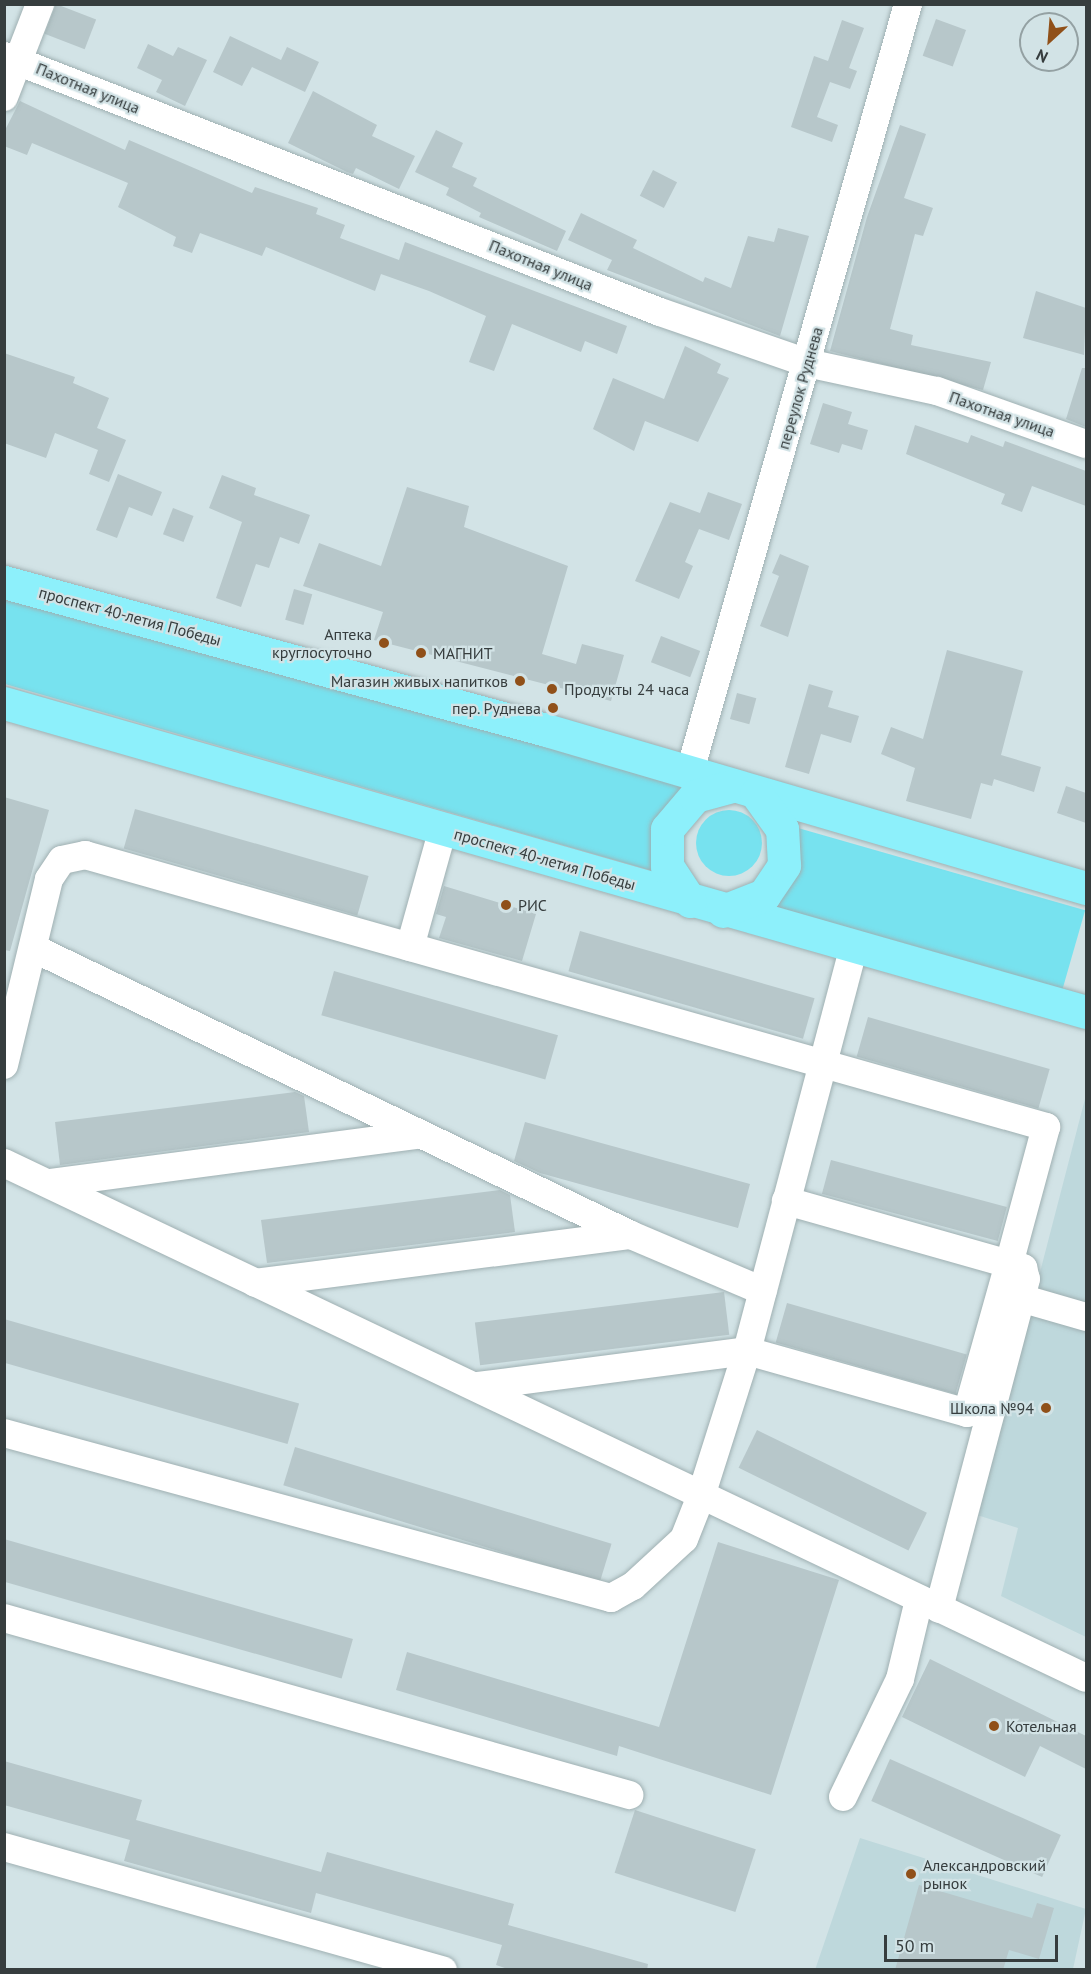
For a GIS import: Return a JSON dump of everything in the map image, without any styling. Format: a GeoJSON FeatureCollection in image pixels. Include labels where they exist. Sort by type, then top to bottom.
{"type":"FeatureCollection","features":[{"type":"Feature","properties":{"kind":"main road","name":"проспект 40-летия Победы"},"geometry":{"type":"LineString","coordinates":[[4,582],[690,771],[745,790],[1086,888]]}},
{"type":"Feature","properties":{"kind":"main road","name":"проспект 40-летия Победы"},"geometry":{"type":"LineString","coordinates":[[4,703],[690,901],[1086,1012]]}},
{"type":"Feature","properties":{"kind":"main road"},"geometry":{"type":"LineString","coordinates":[[690,901],[667,866],[667,829],[695,796],[745,790],[782,828],[783,865],[764,895],[723,910]]}},
{"type":"Feature","properties":{"kind":"street"},"geometry":{"type":"LineString","coordinates":[[4,97],[11,58],[40,4]]}},
{"type":"Feature","properties":{"kind":"street","name":"переулок Руднева"},"geometry":{"type":"LineString","coordinates":[[690,771],[908,4]]}},
{"type":"Feature","properties":{"kind":"street","name":"Пахотная улица"},"geometry":{"type":"LineString","coordinates":[[11,58],[660,312],[807,363],[937,391],[1086,444]]}},
{"type":"Feature","properties":{"kind":"street"},"geometry":{"type":"LineString","coordinates":[[410,947],[443,829]]}},
{"type":"Feature","properties":{"kind":"street"},"geometry":{"type":"LineString","coordinates":[[4,1065],[50,879],[62,860],[85,855],[1046,1127],[1009,1264],[1011,1296],[929,1604],[900,1679],[843,1797]]}},
{"type":"Feature","properties":{"kind":"street"},"geometry":{"type":"LineString","coordinates":[[4,1433],[611,1598],[684,1539],[701,1496],[747,1351],[854,946]]}},
{"type":"Feature","properties":{"kind":"street"},"geometry":{"type":"LineString","coordinates":[[33,948],[631,1235],[763,1291]]}},
{"type":"Feature","properties":{"kind":"street"},"geometry":{"type":"LineString","coordinates":[[51,1183],[421,1134]]}},
{"type":"Feature","properties":{"kind":"street"},"geometry":{"type":"LineString","coordinates":[[4,1163],[51,1183],[254,1283],[478,1386],[701,1496],[1086,1678]]}},
{"type":"Feature","properties":{"kind":"street"},"geometry":{"type":"LineString","coordinates":[[786,1201],[1009,1264]]}},
{"type":"Feature","properties":{"kind":"street"},"geometry":{"type":"LineString","coordinates":[[254,1283],[631,1235]]}},
{"type":"Feature","properties":{"kind":"street"},"geometry":{"type":"LineString","coordinates":[[1011,1296],[1086,1317]]}},
{"type":"Feature","properties":{"kind":"street"},"geometry":{"type":"LineString","coordinates":[[478,1386],[747,1351],[967,1413],[1011,1296]]}},
{"type":"Feature","properties":{"kind":"street"},"geometry":{"type":"LineString","coordinates":[[4,1618],[629,1795]]}},
{"type":"Feature","properties":{"kind":"street"},"geometry":{"type":"LineString","coordinates":[[4,1847],[441,1969]]}},
{"type":"Feature","properties":{"kind":"shaded area"},"geometry":{"type":"Polygon","coordinates":[[[4,595],[688,786],[656,820],[660,873],[5,684],[4,595]]]}},
{"type":"Feature","properties":{"kind":"shaded area"},"geometry":{"type":"Polygon","coordinates":[[[729,810],[742,813],[752,820],[759,830],[762,843],[759,856],[752,866],[742,873],[729,876],[716,873],[706,866],[699,856],[696,843],[699,830],[706,820],[716,813],[729,810]]]}},
{"type":"Feature","properties":{"kind":"shaded area"},"geometry":{"type":"Polygon","coordinates":[[[791,826],[1085,910],[1062,991],[768,907],[791,826]]]}},
{"type":"Feature","properties":{"kind":"shaded area","name":"Школа №94"},"geometry":{"type":"Polygon","coordinates":[[[1086,1095],[1086,1637],[1001,1596],[1018,1528],[977,1515],[1086,1095]]]}},
{"type":"Feature","properties":{"kind":"shaded area","name":"Александровский рынок"},"geometry":{"type":"Polygon","coordinates":[[[860,1838],[1086,1909],[1073,1969],[815,1970],[860,1838]]]}},
{"type":"Feature","properties":{"kind":"building"},"geometry":{"type":"Polygon","coordinates":[[[56,4],[96,19],[85,49],[45,34],[56,4]]]}},
{"type":"Feature","properties":{"kind":"building"},"geometry":{"type":"Polygon","coordinates":[[[936,19],[966,30],[953,67],[923,56],[936,19]]]}},
{"type":"Feature","properties":{"kind":"building"},"geometry":{"type":"Polygon","coordinates":[[[842,20],[864,28],[849,68],[857,71],[850,89],[830,82],[817,117],[838,125],[832,142],[791,127],[814,56],[828,61],[842,20]]]}},
{"type":"Feature","properties":{"kind":"building"},"geometry":{"type":"Polygon","coordinates":[[[230,36],[281,60],[287,47],[319,62],[305,92],[252,67],[242,86],[213,72],[230,36]]]}},
{"type":"Feature","properties":{"kind":"building"},"geometry":{"type":"Polygon","coordinates":[[[148,44],[173,56],[178,47],[207,60],[185,106],[156,92],[162,80],[137,68],[148,44]]]}},
{"type":"Feature","properties":{"kind":"building"},"geometry":{"type":"Polygon","coordinates":[[[313,91],[377,125],[372,136],[415,156],[399,189],[356,168],[353,174],[347,172],[288,143],[313,91]]]}},
{"type":"Feature","properties":{"kind":"building"},"geometry":{"type":"Polygon","coordinates":[[[20,101],[125,150],[129,140],[252,193],[255,187],[318,208],[316,214],[345,225],[340,238],[399,260],[405,242],[627,326],[617,354],[585,341],[581,352],[512,324],[494,371],[469,362],[486,316],[429,291],[381,274],[375,291],[266,247],[262,256],[200,233],[192,253],[173,246],[176,237],[118,207],[128,183],[32,143],[27,155],[4,146],[4,132],[20,101]]]}},
{"type":"Feature","properties":{"kind":"building"},"geometry":{"type":"Polygon","coordinates":[[[900,125],[926,134],[904,198],[933,208],[923,236],[915,234],[890,329],[913,335],[911,345],[991,362],[983,390],[830,351],[867,217],[900,125]]]}},
{"type":"Feature","properties":{"kind":"building"},"geometry":{"type":"Polygon","coordinates":[[[436,130],[463,143],[452,167],[477,178],[473,186],[566,231],[557,251],[479,217],[481,213],[446,195],[449,188],[415,172],[436,130]]]}},
{"type":"Feature","properties":{"kind":"building"},"geometry":{"type":"Polygon","coordinates":[[[653,170],[677,182],[664,208],[640,196],[653,170]]]}},
{"type":"Feature","properties":{"kind":"building"},"geometry":{"type":"Polygon","coordinates":[[[581,213],[637,240],[633,248],[703,282],[705,277],[731,288],[748,236],[774,242],[778,228],[809,236],[780,336],[607,270],[612,260],[568,240],[581,213]]]}},
{"type":"Feature","properties":{"kind":"building"},"geometry":{"type":"Polygon","coordinates":[[[1036,291],[1086,308],[1084,355],[1023,338],[1036,291]]]}},
{"type":"Feature","properties":{"kind":"building"},"geometry":{"type":"Polygon","coordinates":[[[685,346],[721,364],[717,373],[729,378],[698,442],[645,421],[634,451],[593,429],[613,378],[664,399],[685,346]]]}},
{"type":"Feature","properties":{"kind":"building"},"geometry":{"type":"Polygon","coordinates":[[[4,353],[75,377],[73,383],[109,398],[97,428],[126,440],[109,482],[89,474],[98,450],[55,433],[46,458],[4,443],[4,353]]]}},
{"type":"Feature","properties":{"kind":"building"},"geometry":{"type":"Polygon","coordinates":[[[1082,368],[1086,368],[1086,427],[1066,419],[1082,368]]]}},
{"type":"Feature","properties":{"kind":"building"},"geometry":{"type":"Polygon","coordinates":[[[823,403],[852,412],[848,424],[868,430],[862,450],[842,444],[839,453],[810,444],[823,403]]]}},
{"type":"Feature","properties":{"kind":"building"},"geometry":{"type":"Polygon","coordinates":[[[915,425],[968,443],[971,435],[1003,447],[1005,441],[1086,471],[1086,506],[1032,486],[1022,512],[1001,504],[1005,494],[906,454],[915,425]]]}},
{"type":"Feature","properties":{"kind":"building"},"geometry":{"type":"Polygon","coordinates":[[[118,474],[162,492],[152,516],[129,507],[117,538],[96,530],[118,474]]]}},
{"type":"Feature","properties":{"kind":"building"},"geometry":{"type":"Polygon","coordinates":[[[222,475],[256,488],[254,495],[310,515],[299,544],[280,537],[269,568],[256,564],[241,607],[216,598],[242,522],[209,508],[222,475]]]}},
{"type":"Feature","properties":{"kind":"building"},"geometry":{"type":"Polygon","coordinates":[[[407,487],[469,506],[464,527],[568,566],[542,654],[576,664],[582,644],[624,655],[611,701],[374,640],[383,612],[303,586],[319,543],[381,566],[407,487]]]}},
{"type":"Feature","properties":{"kind":"building"},"geometry":{"type":"Polygon","coordinates":[[[708,492],[742,504],[729,540],[699,529],[685,562],[693,566],[679,599],[635,581],[670,502],[700,513],[708,492]]]}},
{"type":"Feature","properties":{"kind":"building"},"geometry":{"type":"Polygon","coordinates":[[[173,508],[194,516],[184,542],[163,534],[173,508]]]}},
{"type":"Feature","properties":{"kind":"building"},"geometry":{"type":"Polygon","coordinates":[[[780,554],[809,566],[788,637],[760,626],[779,576],[772,573],[780,554]]]}},
{"type":"Feature","properties":{"kind":"building"},"geometry":{"type":"Polygon","coordinates":[[[294,589],[312,594],[303,625],[285,620],[294,589]]]}},
{"type":"Feature","properties":{"kind":"building"},"geometry":{"type":"Polygon","coordinates":[[[661,636],[700,651],[690,677],[651,662],[661,636]]]}},
{"type":"Feature","properties":{"kind":"building"},"geometry":{"type":"Polygon","coordinates":[[[947,650],[1023,671],[1001,755],[1041,767],[1034,792],[994,779],[992,786],[981,783],[971,819],[906,801],[915,768],[881,754],[891,727],[923,739],[947,650]]]}},
{"type":"Feature","properties":{"kind":"building"},"geometry":{"type":"Polygon","coordinates":[[[809,684],[833,691],[828,707],[859,716],[851,743],[821,734],[809,774],[785,767],[809,684]]]}},
{"type":"Feature","properties":{"kind":"building"},"geometry":{"type":"Polygon","coordinates":[[[737,693],[756,698],[749,724],[730,719],[737,693]]]}},
{"type":"Feature","properties":{"kind":"building"},"geometry":{"type":"Polygon","coordinates":[[[1066,786],[1086,793],[1086,823],[1057,813],[1066,786]]]}},
{"type":"Feature","properties":{"kind":"building"},"geometry":{"type":"Polygon","coordinates":[[[4,797],[49,810],[10,951],[4,950],[4,797]]]}},
{"type":"Feature","properties":{"kind":"building"},"geometry":{"type":"Polygon","coordinates":[[[135,809],[369,876],[357,915],[124,848],[135,809]]]}},
{"type":"Feature","properties":{"kind":"building"},"geometry":{"type":"Polygon","coordinates":[[[444,886],[536,914],[522,961],[439,938],[446,917],[436,914],[444,886]]]}},
{"type":"Feature","properties":{"kind":"building"},"geometry":{"type":"Polygon","coordinates":[[[580,931],[815,998],[803,1039],[568,971],[580,931]]]}},
{"type":"Feature","properties":{"kind":"building"},"geometry":{"type":"Polygon","coordinates":[[[334,971],[558,1035],[545,1079],[321,1015],[334,971]]]}},
{"type":"Feature","properties":{"kind":"building"},"geometry":{"type":"Polygon","coordinates":[[[868,1017],[1050,1069],[1038,1109],[857,1056],[868,1017]]]}},
{"type":"Feature","properties":{"kind":"building"},"geometry":{"type":"Polygon","coordinates":[[[295,1092],[304,1096],[309,1132],[60,1165],[55,1122],[295,1092]]]}},
{"type":"Feature","properties":{"kind":"building"},"geometry":{"type":"Polygon","coordinates":[[[525,1122],[750,1184],[738,1228],[540,1173],[514,1161],[525,1122]]]}},
{"type":"Feature","properties":{"kind":"building"},"geometry":{"type":"Polygon","coordinates":[[[831,1160],[1007,1207],[998,1241],[822,1194],[831,1160]]]}},
{"type":"Feature","properties":{"kind":"building"},"geometry":{"type":"Polygon","coordinates":[[[500,1190],[510,1195],[515,1232],[267,1263],[261,1220],[500,1190]]]}},
{"type":"Feature","properties":{"kind":"building"},"geometry":{"type":"Polygon","coordinates":[[[724,1292],[729,1335],[480,1365],[475,1323],[724,1292]]]}},
{"type":"Feature","properties":{"kind":"building"},"geometry":{"type":"Polygon","coordinates":[[[787,1303],[967,1355],[955,1394],[776,1342],[787,1303]]]}},
{"type":"Feature","properties":{"kind":"building"},"geometry":{"type":"Polygon","coordinates":[[[4,1319],[299,1404],[288,1444],[4,1363],[4,1319]]]}},
{"type":"Feature","properties":{"kind":"building"},"geometry":{"type":"Polygon","coordinates":[[[757,1430],[927,1513],[908,1551],[739,1468],[757,1430]]]}},
{"type":"Feature","properties":{"kind":"building"},"geometry":{"type":"Polygon","coordinates":[[[295,1447],[612,1544],[600,1582],[283,1485],[295,1447]]]}},
{"type":"Feature","properties":{"kind":"building"},"geometry":{"type":"Polygon","coordinates":[[[4,1539],[353,1639],[342,1678],[4,1582],[4,1539]]]}},
{"type":"Feature","properties":{"kind":"building"},"geometry":{"type":"Polygon","coordinates":[[[718,1542],[839,1580],[771,1795],[619,1746],[617,1756],[396,1690],[407,1652],[659,1727],[718,1542]]]}},
{"type":"Feature","properties":{"kind":"building","name":"Котельная"},"geometry":{"type":"Polygon","coordinates":[[[930,1659],[1086,1736],[1086,1769],[1040,1746],[1025,1777],[902,1717],[930,1659]]]}},
{"type":"Feature","properties":{"kind":"building"},"geometry":{"type":"Polygon","coordinates":[[[890,1759],[1061,1835],[1042,1877],[871,1801],[890,1759]]]}},
{"type":"Feature","properties":{"kind":"building"},"geometry":{"type":"Polygon","coordinates":[[[4,1761],[142,1800],[136,1820],[321,1872],[327,1852],[514,1904],[508,1925],[648,1964],[647,1970],[511,1970],[496,1965],[502,1945],[316,1893],[311,1913],[124,1861],[130,1840],[4,1805],[4,1761]]]}},
{"type":"Feature","properties":{"kind":"building"},"geometry":{"type":"Polygon","coordinates":[[[635,1810],[756,1849],[735,1912],[615,1873],[635,1810]]]}},
{"type":"Feature","properties":{"kind":"building"},"geometry":{"type":"Polygon","coordinates":[[[919,1885],[1032,1918],[1037,1903],[1054,1908],[1039,1959],[1009,1950],[1003,1970],[895,1970],[919,1885]]]}},
{"type":"Feature","properties":{"kind":"place","name":"Аптека круглосуточно"},"geometry":{"type":"Point","coordinates":[384,643]}},
{"type":"Feature","properties":{"kind":"place","name":"МАГНИТ"},"geometry":{"type":"Point","coordinates":[421,653]}},
{"type":"Feature","properties":{"kind":"place","name":"Магазин живых напитков"},"geometry":{"type":"Point","coordinates":[520,681]}},
{"type":"Feature","properties":{"kind":"place","name":"Продукты 24 часа"},"geometry":{"type":"Point","coordinates":[552,689]}},
{"type":"Feature","properties":{"kind":"place","name":"пер. Руднева"},"geometry":{"type":"Point","coordinates":[553,708]}},
{"type":"Feature","properties":{"kind":"place","name":"РИС"},"geometry":{"type":"Point","coordinates":[506,905]}},
{"type":"Feature","properties":{"kind":"place","name":"Школа №94"},"geometry":{"type":"Point","coordinates":[1046,1408]}},
{"type":"Feature","properties":{"kind":"place","name":"Котельная"},"geometry":{"type":"Point","coordinates":[994,1726]}},
{"type":"Feature","properties":{"kind":"place","name":"Александровский рынок"},"geometry":{"type":"Point","coordinates":[911,1874]}}]}
